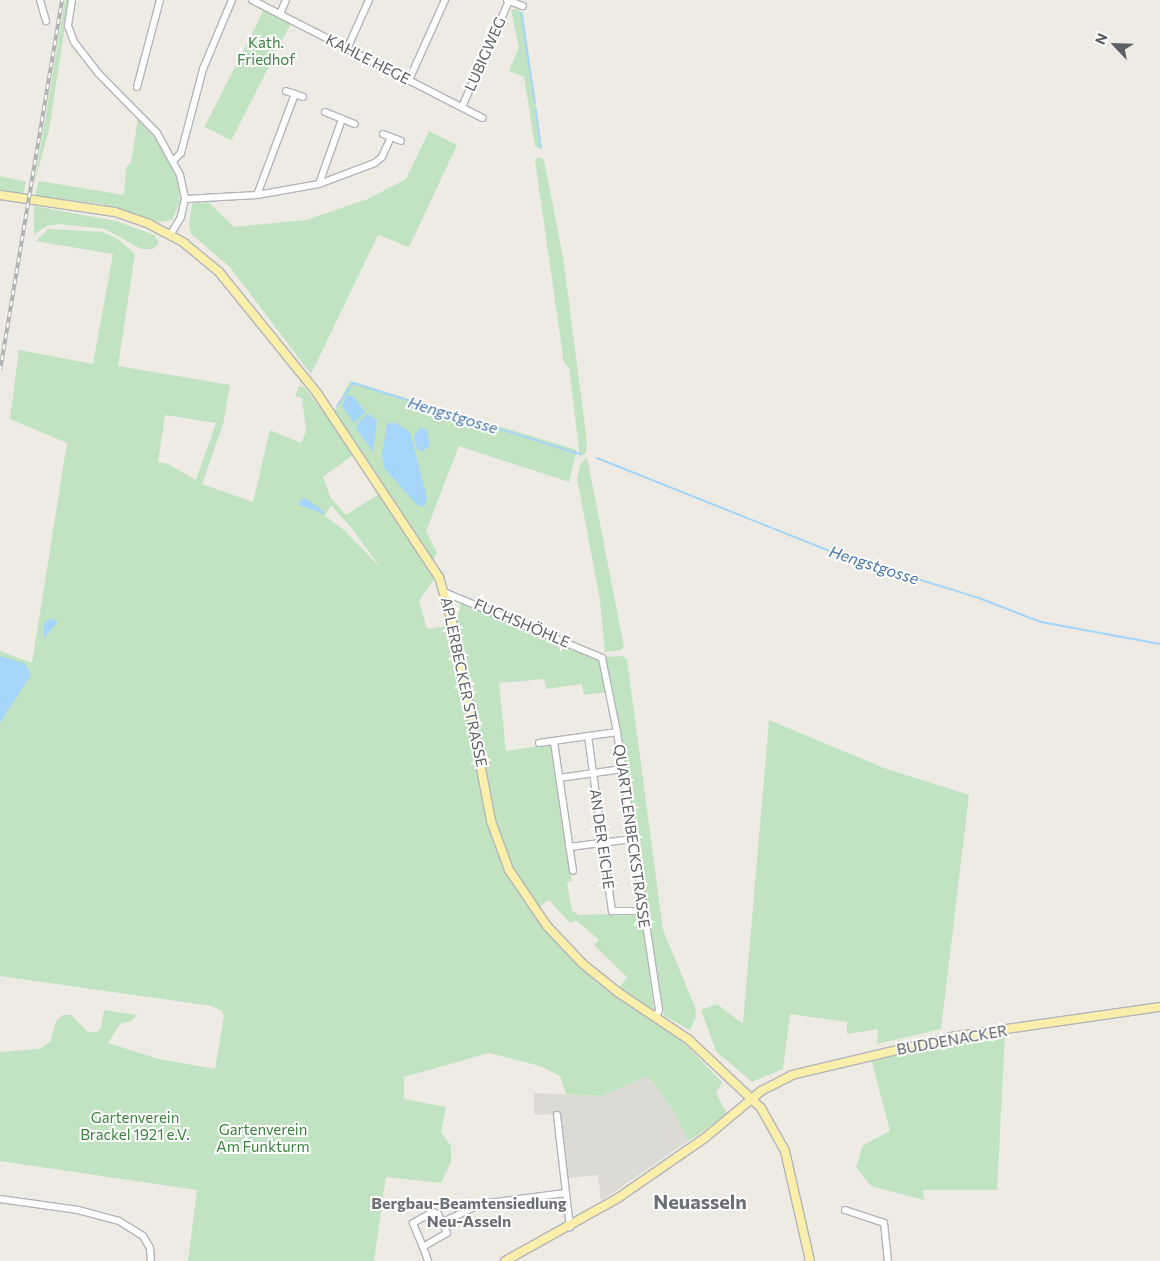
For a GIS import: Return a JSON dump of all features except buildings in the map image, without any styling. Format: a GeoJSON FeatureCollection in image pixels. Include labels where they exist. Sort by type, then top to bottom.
{"type":"FeatureCollection","features":[{"type":"Feature","properties":{"kind":"main road","name":"APLERBECKER STRASSE"},"geometry":{"type":"LineString","coordinates":[[0,195],[103,209],[170,235],[219,272],[317,393],[434,566],[446,593],[478,740],[491,821],[502,855],[532,905],[567,948],[600,979],[688,1039],[752,1098],[769,1120],[785,1151],[810,1261]]}},
{"type":"Feature","properties":{"kind":"main road","name":"BUDDENACKER"},"geometry":{"type":"LineString","coordinates":[[506,1261],[570,1227],[649,1178],[752,1098],[792,1075],[931,1041],[1160,1007]]}},
{"type":"Feature","properties":{"kind":"street"},"geometry":{"type":"LineString","coordinates":[[40,0],[46,20]]}},
{"type":"Feature","properties":{"kind":"street"},"geometry":{"type":"LineString","coordinates":[[72,0],[68,26],[74,42],[98,73],[152,127],[173,161],[184,187],[185,199],[181,217],[170,235]]}},
{"type":"Feature","properties":{"kind":"street"},"geometry":{"type":"LineString","coordinates":[[137,87],[160,0]]}},
{"type":"Feature","properties":{"kind":"street"},"geometry":{"type":"LineString","coordinates":[[173,161],[184,147],[203,69],[232,0]]}},
{"type":"Feature","properties":{"kind":"street","name":"KAHLE HEGE"},"geometry":{"type":"LineString","coordinates":[[252,0],[482,118]]}},
{"type":"Feature","properties":{"kind":"street"},"geometry":{"type":"LineString","coordinates":[[280,14],[286,0]]}},
{"type":"Feature","properties":{"kind":"street"},"geometry":{"type":"LineString","coordinates":[[347,49],[369,0]]}},
{"type":"Feature","properties":{"kind":"street"},"geometry":{"type":"LineString","coordinates":[[410,80],[445,0]]}},
{"type":"Feature","properties":{"kind":"street"},"geometry":{"type":"LineString","coordinates":[[508,1],[523,6]]}},
{"type":"Feature","properties":{"kind":"street","name":"LUBIGWEG"},"geometry":{"type":"LineString","coordinates":[[462,107],[508,1]]}},
{"type":"Feature","properties":{"kind":"street"},"geometry":{"type":"LineString","coordinates":[[286,91],[303,97]]}},
{"type":"Feature","properties":{"kind":"street"},"geometry":{"type":"LineString","coordinates":[[257,195],[295,94]]}},
{"type":"Feature","properties":{"kind":"street"},"geometry":{"type":"LineString","coordinates":[[325,112],[355,124]]}},
{"type":"Feature","properties":{"kind":"street"},"geometry":{"type":"LineString","coordinates":[[319,184],[342,118]]}},
{"type":"Feature","properties":{"kind":"street"},"geometry":{"type":"LineString","coordinates":[[383,134],[401,141]]}},
{"type":"Feature","properties":{"kind":"street"},"geometry":{"type":"LineString","coordinates":[[185,199],[257,195],[319,184],[375,163],[382,157],[391,137]]}},
{"type":"Feature","properties":{"kind":"street","name":"FUCHSHÖHLE"},"geometry":{"type":"LineString","coordinates":[[446,593],[599,655]]}},
{"type":"Feature","properties":{"kind":"street","name":"QUARTLENBECKSTRASSE"},"geometry":{"type":"LineString","coordinates":[[599,655],[617,732],[659,1010],[656,1018]]}},
{"type":"Feature","properties":{"kind":"street"},"geometry":{"type":"LineString","coordinates":[[538,743],[617,732]]}},
{"type":"Feature","properties":{"kind":"street","name":"AN DER EICHE"},"geometry":{"type":"LineString","coordinates":[[588,736],[612,911],[643,910]]}},
{"type":"Feature","properties":{"kind":"street"},"geometry":{"type":"LineString","coordinates":[[554,742],[573,871]]}},
{"type":"Feature","properties":{"kind":"street"},"geometry":{"type":"LineString","coordinates":[[559,778],[622,769]]}},
{"type":"Feature","properties":{"kind":"street"},"geometry":{"type":"LineString","coordinates":[[569,848],[632,839]]}},
{"type":"Feature","properties":{"kind":"street"},"geometry":{"type":"LineString","coordinates":[[557,1115],[564,1194],[570,1227]]}},
{"type":"Feature","properties":{"kind":"street"},"geometry":{"type":"LineString","coordinates":[[443,1222],[481,1204],[564,1194]]}},
{"type":"Feature","properties":{"kind":"street"},"geometry":{"type":"LineString","coordinates":[[0,1199],[78,1210],[119,1221],[143,1236],[150,1248],[151,1261]]}},
{"type":"Feature","properties":{"kind":"street"},"geometry":{"type":"LineString","coordinates":[[844,1210],[884,1223],[888,1261]]}},
{"type":"Feature","properties":{"kind":"street"},"geometry":{"type":"LineString","coordinates":[[423,1247],[446,1235],[443,1222],[435,1212],[414,1222],[428,1261]]}},
{"type":"Feature","properties":{"kind":"shaded area"},"geometry":{"type":"Polygon","coordinates":[[[648,1076],[673,1110],[688,1141],[601,1201],[598,1175],[568,1178],[563,1182],[557,1115],[534,1114],[534,1093],[602,1096],[648,1076]]]}},
{"type":"Feature","properties":{"kind":"green space"},"geometry":{"type":"Polygon","coordinates":[[[65,0],[69,0],[49,130],[34,185],[65,0]]]}},
{"type":"Feature","properties":{"kind":"green space"},"geometry":{"type":"Polygon","coordinates":[[[517,9],[523,13],[542,150],[535,146],[524,77],[509,71],[519,47],[511,10],[517,9]]]}},
{"type":"Feature","properties":{"kind":"green space","name":"Kath. Friedhof"},"geometry":{"type":"Polygon","coordinates":[[[264,10],[291,24],[231,140],[205,127],[264,10]]]}},
{"type":"Feature","properties":{"kind":"green space"},"geometry":{"type":"Polygon","coordinates":[[[138,119],[160,144],[178,179],[180,202],[172,220],[158,222],[102,204],[35,196],[39,181],[124,195],[126,168],[131,162],[138,119]]]}},
{"type":"Feature","properties":{"kind":"green space"},"geometry":{"type":"Polygon","coordinates":[[[429,131],[457,145],[409,247],[378,235],[311,374],[229,266],[191,234],[189,224],[192,204],[208,202],[234,227],[306,220],[368,199],[406,179],[429,131]]]}},
{"type":"Feature","properties":{"kind":"green space"},"geometry":{"type":"Polygon","coordinates":[[[538,157],[544,160],[563,257],[587,442],[586,453],[580,457],[569,367],[564,363],[535,160],[538,157]]]}},
{"type":"Feature","properties":{"kind":"green space"},"geometry":{"type":"Polygon","coordinates":[[[0,176],[26,182],[23,194],[0,192],[0,176]]]}},
{"type":"Feature","properties":{"kind":"green space"},"geometry":{"type":"Polygon","coordinates":[[[34,206],[116,221],[154,235],[159,243],[153,249],[141,249],[105,229],[60,224],[47,226],[34,234],[34,206]]]}},
{"type":"Feature","properties":{"kind":"green space"},"geometry":{"type":"Polygon","coordinates":[[[48,229],[103,232],[118,239],[135,254],[118,366],[230,385],[223,425],[202,484],[253,502],[270,430],[301,443],[306,432],[302,398],[295,396],[299,386],[304,387],[336,428],[353,455],[323,477],[331,498],[346,515],[379,494],[434,579],[419,601],[427,629],[453,625],[497,845],[557,938],[686,1045],[722,1082],[716,1093],[727,1113],[701,1133],[688,1141],[673,1110],[648,1076],[602,1096],[566,1094],[560,1076],[540,1066],[489,1053],[404,1077],[404,1099],[446,1107],[441,1132],[451,1146],[451,1162],[441,1183],[386,1177],[374,1261],[188,1261],[197,1190],[0,1161],[0,1052],[39,1049],[50,1042],[56,1021],[63,1015],[71,1015],[88,1032],[97,1032],[101,1028],[104,1010],[137,1015],[131,1021],[120,1024],[108,1043],[159,1059],[215,1069],[224,1016],[222,1011],[212,1006],[0,976],[0,651],[32,663],[67,443],[10,419],[19,350],[93,364],[113,254],[36,241],[48,229]],[[165,415],[158,462],[168,464],[196,480],[216,423],[165,415]],[[331,505],[325,516],[344,530],[381,568],[353,530],[331,505]]]}},
{"type":"Feature","properties":{"kind":"green space"},"geometry":{"type":"Polygon","coordinates":[[[350,381],[577,450],[569,482],[459,446],[426,531],[437,553],[432,561],[334,412],[350,381]]]}},
{"type":"Feature","properties":{"kind":"green space"},"geometry":{"type":"Polygon","coordinates":[[[587,457],[624,647],[621,650],[605,652],[600,600],[577,478],[580,465],[587,457]]]}},
{"type":"Feature","properties":{"kind":"green space"},"geometry":{"type":"Polygon","coordinates":[[[461,602],[600,660],[606,692],[584,695],[582,684],[546,689],[544,679],[499,683],[506,751],[553,744],[572,881],[567,882],[572,911],[579,915],[642,913],[654,1012],[618,989],[627,977],[594,945],[599,940],[576,920],[570,923],[549,900],[538,908],[508,861],[492,815],[480,732],[456,625],[461,602]]]}},
{"type":"Feature","properties":{"kind":"green space"},"geometry":{"type":"Polygon","coordinates":[[[622,656],[627,659],[663,930],[695,1007],[696,1017],[690,1030],[664,1016],[621,733],[605,657],[622,656]]]}},
{"type":"Feature","properties":{"kind":"green space"},"geometry":{"type":"Polygon","coordinates":[[[769,720],[884,768],[969,795],[941,1029],[877,1044],[878,1029],[847,1034],[847,1022],[790,1014],[783,1069],[752,1082],[716,1051],[701,1010],[717,1004],[743,1024],[769,720]]]}},
{"type":"Feature","properties":{"kind":"green space"},"geometry":{"type":"Polygon","coordinates":[[[1005,1036],[997,1190],[923,1190],[924,1200],[871,1186],[856,1167],[863,1145],[890,1131],[871,1059],[1005,1036]]]}},
{"type":"Feature","properties":{"kind":"water"},"geometry":{"type":"Polygon","coordinates":[[[347,395],[354,397],[365,412],[354,423],[342,406],[347,395]]]}},
{"type":"Feature","properties":{"kind":"water"},"geometry":{"type":"Polygon","coordinates":[[[368,414],[377,420],[373,452],[356,428],[360,420],[368,414]]]}},
{"type":"Feature","properties":{"kind":"water"},"geometry":{"type":"Polygon","coordinates":[[[387,423],[396,423],[410,432],[427,498],[424,507],[417,505],[384,468],[382,455],[387,423]]]}},
{"type":"Feature","properties":{"kind":"water"},"geometry":{"type":"Polygon","coordinates":[[[420,427],[427,430],[429,441],[429,446],[422,452],[417,449],[414,437],[420,427]]]}},
{"type":"Feature","properties":{"kind":"water"},"geometry":{"type":"Polygon","coordinates":[[[305,498],[322,510],[324,514],[299,505],[301,499],[305,498]]]}},
{"type":"Feature","properties":{"kind":"water"},"geometry":{"type":"Polygon","coordinates":[[[50,618],[58,622],[44,638],[44,624],[50,618]]]}},
{"type":"Feature","properties":{"kind":"water"},"geometry":{"type":"Polygon","coordinates":[[[0,656],[24,663],[31,675],[0,723],[0,656]]]}},
{"type":"Feature","properties":{"kind":"waterway"},"geometry":{"type":"LineString","coordinates":[[521,13],[535,103]]}},
{"type":"Feature","properties":{"kind":"waterway"},"geometry":{"type":"LineString","coordinates":[[536,110],[541,148]]}},
{"type":"Feature","properties":{"kind":"waterway","name":"Hengstgosse"},"geometry":{"type":"LineString","coordinates":[[337,406],[353,383],[580,454]]}},
{"type":"Feature","properties":{"kind":"waterway","name":"Hengstgosse"},"geometry":{"type":"LineString","coordinates":[[597,458],[840,555],[979,598],[1041,622],[1160,644]]}},
{"type":"Feature","properties":{"kind":"railway"},"geometry":{"type":"LineString","coordinates":[[0,371],[62,0]]}},
{"type":"Feature","properties":{"kind":"district","name":"Neuasseln"},"geometry":{"type":"Point","coordinates":[700,1201]}},
{"type":"Feature","properties":{"kind":"district","name":"Bergbau-Beamtensiedlung Neu-Asseln"},"geometry":{"type":"Point","coordinates":[469,1212]}},
{"type":"Feature","properties":{"kind":"park label","name":"Gartenverein Brackel 1921 e.V."},"geometry":{"type":"Point","coordinates":[135,1126]}},
{"type":"Feature","properties":{"kind":"park label","name":"Gartenverein Am Funkturm"},"geometry":{"type":"Point","coordinates":[263,1138]}}]}
